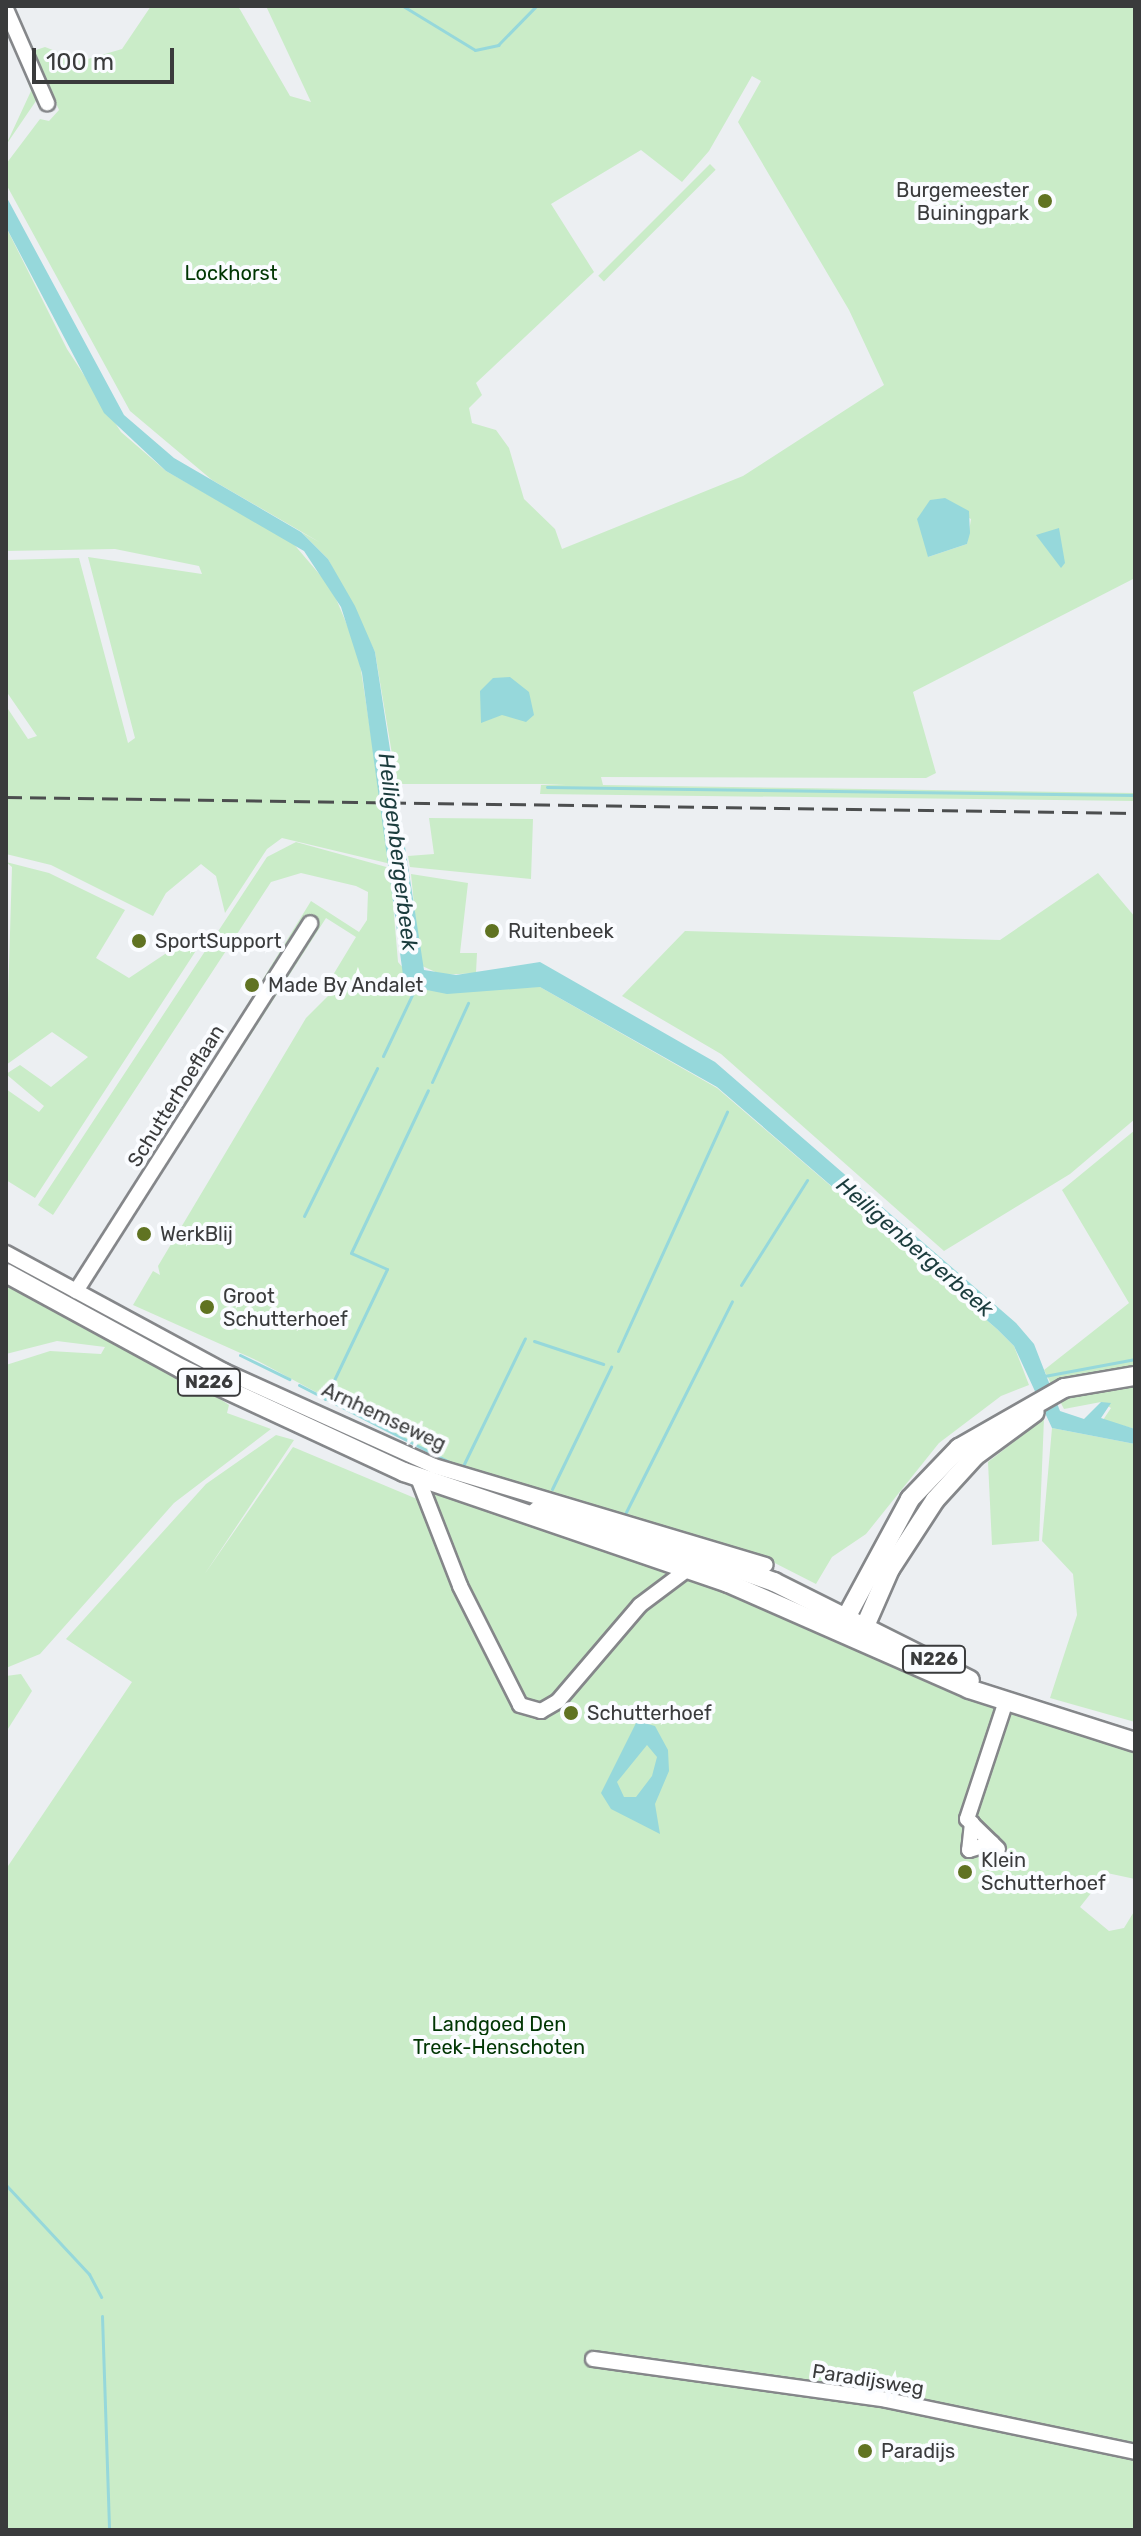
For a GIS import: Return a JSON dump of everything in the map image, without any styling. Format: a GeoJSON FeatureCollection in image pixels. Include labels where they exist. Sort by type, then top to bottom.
{"type":"FeatureCollection","features":[{"type":"Feature","properties":{"kind":"main road","name":"Arnhemseweg"},"geometry":{"type":"LineString","coordinates":[[6,1273],[210,1383],[418,1478],[842,1623]]}},
{"type":"Feature","properties":{"kind":"main road"},"geometry":{"type":"LineString","coordinates":[[842,1623],[910,1499],[959,1448],[1065,1391],[1086,1383],[1135,1376]]}},
{"type":"Feature","properties":{"kind":"main road"},"geometry":{"type":"LineString","coordinates":[[862,1633],[908,1535],[975,1456],[1016,1416]]}},
{"type":"Feature","properties":{"kind":"main road","name":"Arnhemseweg"},"geometry":{"type":"LineString","coordinates":[[454,1492],[661,1542],[1002,1699],[1135,1742]]}},
{"type":"Feature","properties":{"kind":"street"},"geometry":{"type":"LineString","coordinates":[[6,9],[47,103]]}},
{"type":"Feature","properties":{"kind":"street","name":"Schutterhoeflaan"},"geometry":{"type":"LineString","coordinates":[[76,1291],[310,923]]}},
{"type":"Feature","properties":{"kind":"street","name":"Arnhemseweg"},"geometry":{"type":"LineString","coordinates":[[6,1253],[224,1371],[434,1466],[766,1565]]}},
{"type":"Feature","properties":{"kind":"street","name":"Arnhemseweg"},"geometry":{"type":"LineString","coordinates":[[418,1478],[460,1586],[520,1705],[541,1711],[558,1701],[640,1605],[688,1569]]}},
{"type":"Feature","properties":{"kind":"street"},"geometry":{"type":"LineString","coordinates":[[972,1823],[969,1850],[995,1846],[972,1823],[967,1819],[1002,1699]]}},
{"type":"Feature","properties":{"kind":"street","name":"Paradijsweg"},"geometry":{"type":"LineString","coordinates":[[593,2359],[887,2400],[1135,2452]]}},
{"type":"Feature","properties":{"kind":"green space","name":"Lockhorst"},"geometry":{"type":"Polygon","coordinates":[[[151,6],[238,6],[290,96],[311,102],[266,6],[1135,6],[1135,578],[913,692],[936,773],[926,778],[601,777],[603,785],[1135,793],[1135,801],[540,794],[541,785],[566,784],[397,784],[375,652],[328,559],[301,532],[321,543],[212,480],[130,411],[6,184],[6,164],[40,119],[49,121],[59,110],[33,51],[45,47],[81,61],[122,49],[151,6]],[[752,76],[709,151],[682,182],[641,150],[551,204],[594,272],[476,383],[482,395],[469,408],[472,423],[496,430],[509,448],[524,499],[555,529],[562,549],[743,476],[884,385],[849,310],[738,122],[761,81],[752,76]],[[930,500],[928,557],[967,544],[971,519],[930,500]]]}},
{"type":"Feature","properties":{"kind":"green space"},"geometry":{"type":"Polygon","coordinates":[[[6,23],[40,95],[6,145],[31,91],[6,23]]]}},
{"type":"Feature","properties":{"kind":"green space"},"geometry":{"type":"Polygon","coordinates":[[[710,164],[716,170],[604,281],[598,276],[710,164]]]}},
{"type":"Feature","properties":{"kind":"green space"},"geometry":{"type":"Polygon","coordinates":[[[6,227],[67,349],[121,432],[166,471],[292,542],[332,589],[358,651],[391,864],[282,838],[267,849],[225,913],[216,876],[201,864],[166,893],[153,916],[51,865],[6,854],[6,706],[28,739],[37,736],[6,691],[6,560],[79,558],[128,743],[135,738],[88,557],[202,574],[199,566],[115,549],[6,551],[6,227]]]}},
{"type":"Feature","properties":{"kind":"green space"},"geometry":{"type":"Polygon","coordinates":[[[429,818],[533,819],[531,879],[410,867],[408,856],[434,854],[429,818]]]}},
{"type":"Feature","properties":{"kind":"green space"},"geometry":{"type":"Polygon","coordinates":[[[296,842],[390,868],[398,962],[421,989],[540,987],[717,1088],[997,1329],[1014,1346],[1029,1385],[1001,1396],[939,1443],[866,1534],[832,1557],[816,1584],[761,1556],[625,1528],[629,1515],[465,1472],[258,1361],[133,1305],[153,1271],[160,1275],[158,1266],[306,1018],[334,990],[333,975],[356,937],[326,918],[90,1285],[78,1279],[311,901],[359,932],[367,920],[368,892],[356,886],[301,873],[271,882],[53,1215],[38,1205],[267,857],[296,842]]]}},
{"type":"Feature","properties":{"kind":"green space"},"geometry":{"type":"Polygon","coordinates":[[[6,862],[49,873],[125,910],[96,958],[129,978],[180,944],[199,946],[35,1198],[6,1180],[6,1089],[39,1112],[44,1106],[6,1074],[20,1065],[51,1087],[88,1057],[52,1032],[6,1065],[12,867],[6,862]]]}},
{"type":"Feature","properties":{"kind":"green space"},"geometry":{"type":"Polygon","coordinates":[[[1098,873],[1135,917],[1135,1119],[1070,1174],[944,1251],[721,1054],[622,996],[685,931],[1000,940],[1098,873]]]}},
{"type":"Feature","properties":{"kind":"green space"},"geometry":{"type":"Polygon","coordinates":[[[411,874],[468,883],[460,953],[477,953],[476,973],[442,975],[420,965],[411,874]]]}},
{"type":"Feature","properties":{"kind":"green space"},"geometry":{"type":"Polygon","coordinates":[[[1135,1130],[1135,1429],[1103,1420],[1111,1408],[1101,1402],[1064,1409],[1044,1370],[1129,1303],[1062,1190],[1135,1130]]]}},
{"type":"Feature","properties":{"kind":"green space"},"geometry":{"type":"Polygon","coordinates":[[[6,1278],[189,1378],[229,1405],[227,1413],[271,1429],[174,1503],[40,1654],[6,1668],[6,1365],[50,1351],[101,1354],[105,1347],[57,1341],[6,1354],[6,1278]]]}},
{"type":"Feature","properties":{"kind":"green space"},"geometry":{"type":"Polygon","coordinates":[[[1044,1418],[1039,1541],[992,1545],[988,1462],[1044,1418]]]}},
{"type":"Feature","properties":{"kind":"green space"},"geometry":{"type":"Polygon","coordinates":[[[1052,1428],[1135,1444],[1135,1722],[1050,1698],[1077,1615],[1073,1574],[1042,1541],[1052,1428]]]}},
{"type":"Feature","properties":{"kind":"green space","name":"Landgoed Den Treek-Henschoten"},"geometry":{"type":"Polygon","coordinates":[[[276,1435],[294,1440],[204,1575],[293,1447],[417,1499],[412,1486],[692,1579],[998,1709],[1135,1749],[1135,1879],[1107,1873],[1080,1907],[1109,1931],[1124,1928],[1135,1910],[1135,2530],[6,2530],[6,1869],[132,1682],[66,1639],[206,1484],[276,1435]]]}},
{"type":"Feature","properties":{"kind":"green space"},"geometry":{"type":"Polygon","coordinates":[[[21,1674],[32,1691],[6,1732],[6,1676],[21,1674]]]}},
{"type":"Feature","properties":{"kind":"water","name":"Heiligenbergerbeek"},"geometry":{"type":"Polygon","coordinates":[[[6,196],[124,415],[174,458],[301,532],[328,559],[355,606],[375,652],[424,970],[456,975],[540,962],[715,1062],[1016,1323],[1034,1344],[1060,1411],[1084,1419],[1101,1402],[1111,1403],[1101,1418],[1135,1429],[1135,1444],[1052,1428],[1014,1346],[717,1087],[540,987],[447,994],[422,989],[403,975],[362,673],[341,607],[304,551],[166,471],[104,413],[6,227],[6,196]]]}},
{"type":"Feature","properties":{"kind":"water"},"geometry":{"type":"Polygon","coordinates":[[[945,498],[969,511],[967,544],[928,557],[917,519],[930,500],[945,498]]]}},
{"type":"Feature","properties":{"kind":"water"},"geometry":{"type":"Polygon","coordinates":[[[1059,528],[1065,563],[1061,568],[1036,535],[1059,528]]]}},
{"type":"Feature","properties":{"kind":"water"},"geometry":{"type":"Polygon","coordinates":[[[510,677],[529,692],[534,715],[526,722],[502,715],[481,723],[480,691],[493,678],[510,677]]]}},
{"type":"Feature","properties":{"kind":"water"},"geometry":{"type":"Polygon","coordinates":[[[637,1721],[655,1726],[668,1750],[669,1771],[655,1804],[660,1834],[611,1809],[601,1793],[637,1721]],[[647,1745],[617,1782],[624,1797],[636,1797],[652,1776],[657,1757],[647,1745]]]}},
{"type":"Feature","properties":{"kind":"waterway"},"geometry":{"type":"LineString","coordinates":[[403,6],[475,50],[498,45],[536,6]]}},
{"type":"Feature","properties":{"kind":"waterway"},"geometry":{"type":"LineString","coordinates":[[547,787],[1135,795]]}},
{"type":"Feature","properties":{"kind":"waterway"},"geometry":{"type":"LineString","coordinates":[[383,1056],[412,995]]}},
{"type":"Feature","properties":{"kind":"waterway"},"geometry":{"type":"LineString","coordinates":[[432,1082],[468,1003]]}},
{"type":"Feature","properties":{"kind":"waterway"},"geometry":{"type":"LineString","coordinates":[[304,1216],[377,1068]]}},
{"type":"Feature","properties":{"kind":"waterway"},"geometry":{"type":"LineString","coordinates":[[325,1399],[387,1269],[351,1253],[428,1090]]}},
{"type":"Feature","properties":{"kind":"waterway"},"geometry":{"type":"LineString","coordinates":[[618,1351],[727,1112]]}},
{"type":"Feature","properties":{"kind":"waterway"},"geometry":{"type":"LineString","coordinates":[[741,1285],[807,1180]]}},
{"type":"Feature","properties":{"kind":"waterway"},"geometry":{"type":"LineString","coordinates":[[625,1514],[732,1301]]}},
{"type":"Feature","properties":{"kind":"waterway"},"geometry":{"type":"LineString","coordinates":[[462,1468],[525,1338]]}},
{"type":"Feature","properties":{"kind":"waterway"},"geometry":{"type":"LineString","coordinates":[[534,1341],[603,1364]]}},
{"type":"Feature","properties":{"kind":"waterway"},"geometry":{"type":"LineString","coordinates":[[240,1355],[289,1379]]}},
{"type":"Feature","properties":{"kind":"waterway"},"geometry":{"type":"LineString","coordinates":[[1039,1377],[1135,1359]]}},
{"type":"Feature","properties":{"kind":"waterway"},"geometry":{"type":"LineString","coordinates":[[552,1489],[611,1367]]}},
{"type":"Feature","properties":{"kind":"waterway"},"geometry":{"type":"LineString","coordinates":[[299,1385],[455,1465]]}},
{"type":"Feature","properties":{"kind":"waterway"},"geometry":{"type":"LineString","coordinates":[[6,2185],[89,2274],[101,2297]]}},
{"type":"Feature","properties":{"kind":"waterway"},"geometry":{"type":"LineString","coordinates":[[102,2316],[109,2530]]}},
{"type":"Feature","properties":{"kind":"railway"},"geometry":{"type":"LineString","coordinates":[[6,797],[1135,813]]}},
{"type":"Feature","properties":{"kind":"place","name":"Burgemeester Buiningpark"},"geometry":{"type":"Point","coordinates":[1045,201]}},
{"type":"Feature","properties":{"kind":"place","name":"Ruitenbeek"},"geometry":{"type":"Point","coordinates":[492,931]}},
{"type":"Feature","properties":{"kind":"place","name":"SportSupport"},"geometry":{"type":"Point","coordinates":[139,941]}},
{"type":"Feature","properties":{"kind":"place","name":"Made By Andalet"},"geometry":{"type":"Point","coordinates":[252,985]}},
{"type":"Feature","properties":{"kind":"place","name":"WerkBlij"},"geometry":{"type":"Point","coordinates":[144,1234]}},
{"type":"Feature","properties":{"kind":"place","name":"Groot Schutterhoef"},"geometry":{"type":"Point","coordinates":[207,1307]}},
{"type":"Feature","properties":{"kind":"place","name":"Schutterhoef"},"geometry":{"type":"Point","coordinates":[571,1713]}},
{"type":"Feature","properties":{"kind":"place","name":"Klein Schutterhoef"},"geometry":{"type":"Point","coordinates":[965,1872]}},
{"type":"Feature","properties":{"kind":"place","name":"Paradijs"},"geometry":{"type":"Point","coordinates":[865,2451]}}]}
